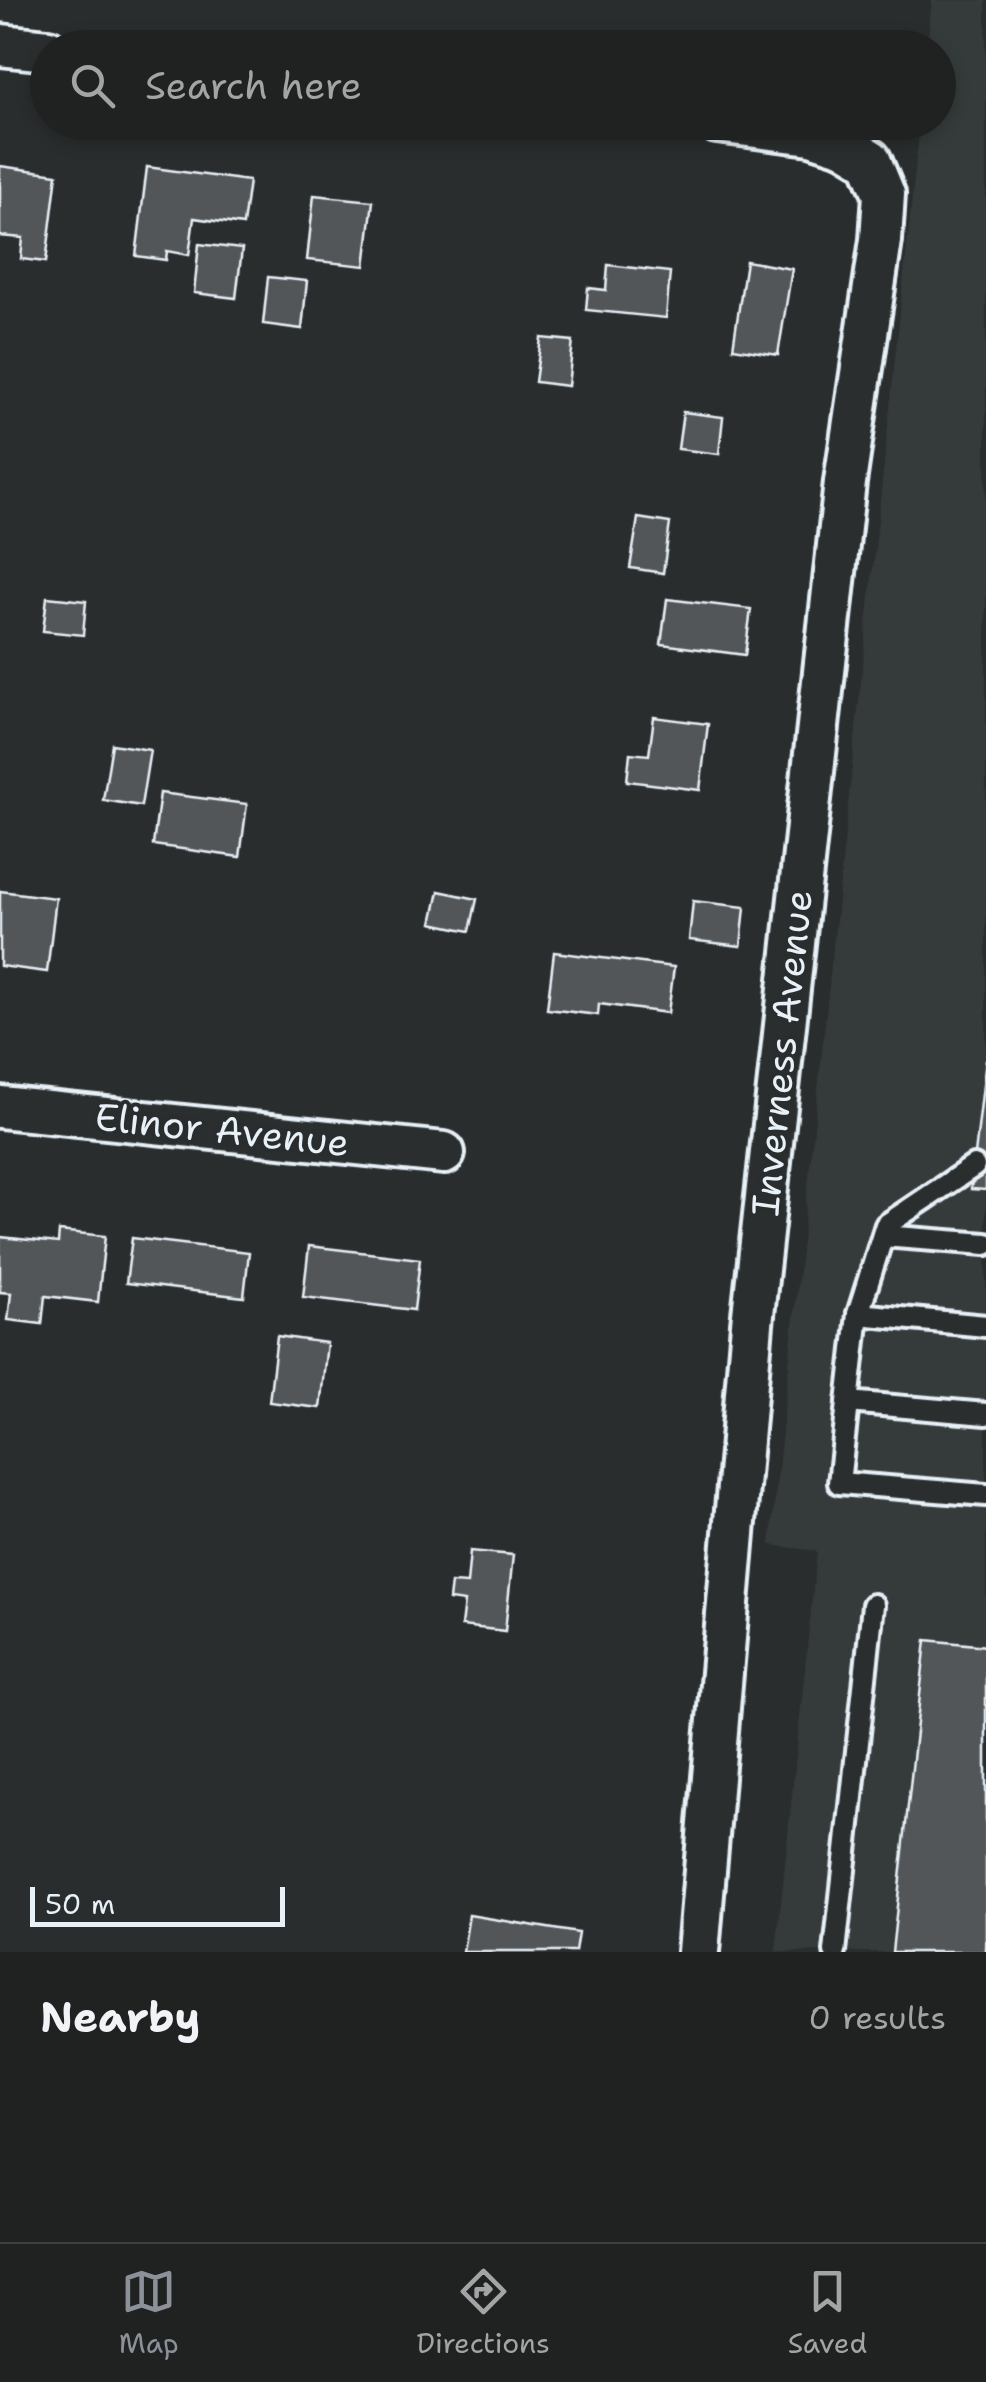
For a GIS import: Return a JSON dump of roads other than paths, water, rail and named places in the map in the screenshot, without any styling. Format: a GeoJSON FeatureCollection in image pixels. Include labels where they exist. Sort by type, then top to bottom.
{"type":"FeatureCollection","features":[{"type":"Feature","properties":{"kind":"street"},"geometry":{"type":"LineString","coordinates":[[0,45],[30,48]]}},
{"type":"Feature","properties":{"kind":"street","name":"Inverness Avenue"},"geometry":{"type":"LineString","coordinates":[[698,1952],[752,1324],[845,482],[881,240],[884,194],[870,160],[829,140]]}},
{"type":"Feature","properties":{"kind":"street","name":"Elinor Avenue"},"geometry":{"type":"LineString","coordinates":[[0,1107],[444,1153]]}},
{"type":"Feature","properties":{"kind":"lane"},"geometry":{"type":"LineString","coordinates":[[974,1166],[886,1225],[858,1314],[839,1483],[986,1496]]}},
{"type":"Feature","properties":{"kind":"lane"},"geometry":{"type":"LineString","coordinates":[[883,1236],[986,1244]]}},
{"type":"Feature","properties":{"kind":"lane"},"geometry":{"type":"LineString","coordinates":[[858,1314],[986,1326]]}},
{"type":"Feature","properties":{"kind":"lane"},"geometry":{"type":"LineString","coordinates":[[848,1402],[986,1414]]}},
{"type":"Feature","properties":{"kind":"lane"},"geometry":{"type":"LineString","coordinates":[[835,1952],[874,1605]]}}]}
